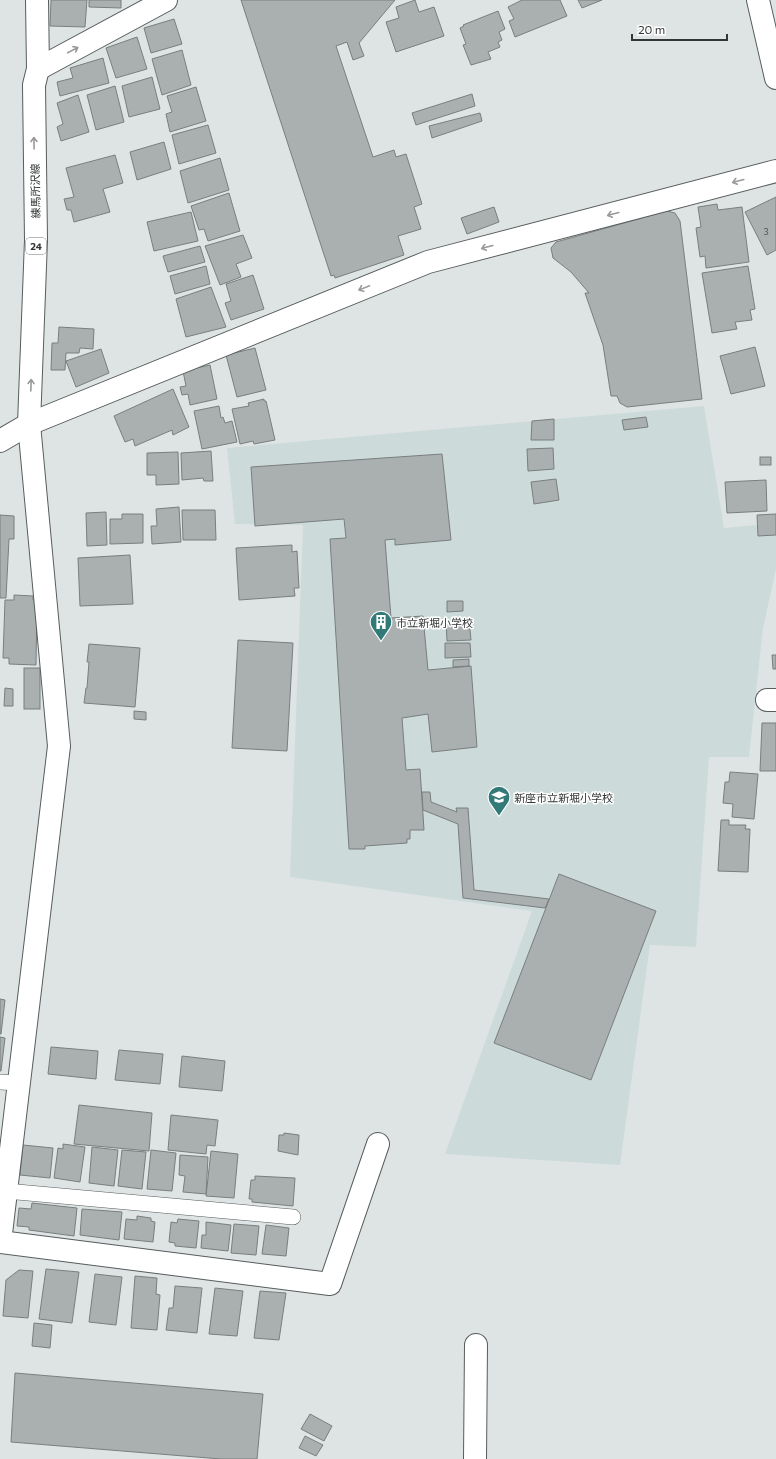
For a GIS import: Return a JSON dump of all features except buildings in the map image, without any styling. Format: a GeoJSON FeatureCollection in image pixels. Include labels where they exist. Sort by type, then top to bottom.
{"type":"FeatureCollection","features":[{"type":"Feature","properties":{"kind":"street","name":"練馬所沢線"},"geometry":{"type":"LineString","coordinates":[[0,1242],[6,1191],[6,1138],[9,1082],[59,746],[29,424],[36,240],[34,85],[38,69],[37,0]]}},
{"type":"Feature","properties":{"kind":"street"},"geometry":{"type":"LineString","coordinates":[[38,69],[166,0]]}},
{"type":"Feature","properties":{"kind":"street"},"geometry":{"type":"LineString","coordinates":[[758,0],[776,78]]}},
{"type":"Feature","properties":{"kind":"street"},"geometry":{"type":"LineString","coordinates":[[0,441],[29,424],[428,262],[776,171]]}},
{"type":"Feature","properties":{"kind":"street"},"geometry":{"type":"LineString","coordinates":[[0,1242],[330,1284],[378,1144]]}},
{"type":"Feature","properties":{"kind":"street"},"geometry":{"type":"LineString","coordinates":[[475,1459],[476,1345]]}},
{"type":"Feature","properties":{"kind":"lane"},"geometry":{"type":"LineString","coordinates":[[6,1191],[293,1217]]}},
{"type":"Feature","properties":{"kind":"shaded area","name":"新座市立新堀小学校"},"geometry":{"type":"Polygon","coordinates":[[[704,406],[724,528],[776,523],[776,569],[763,628],[749,757],[709,757],[696,947],[650,945],[620,1165],[445,1154],[532,911],[290,877],[303,525],[235,524],[227,448],[704,406]]]}},
{"type":"Feature","properties":{"kind":"place","name":"市立新堀小学校"},"geometry":{"type":"Point","coordinates":[381,642]}},
{"type":"Feature","properties":{"kind":"place","name":"新座市立新堀小学校"},"geometry":{"type":"Point","coordinates":[499,816]}}]}
